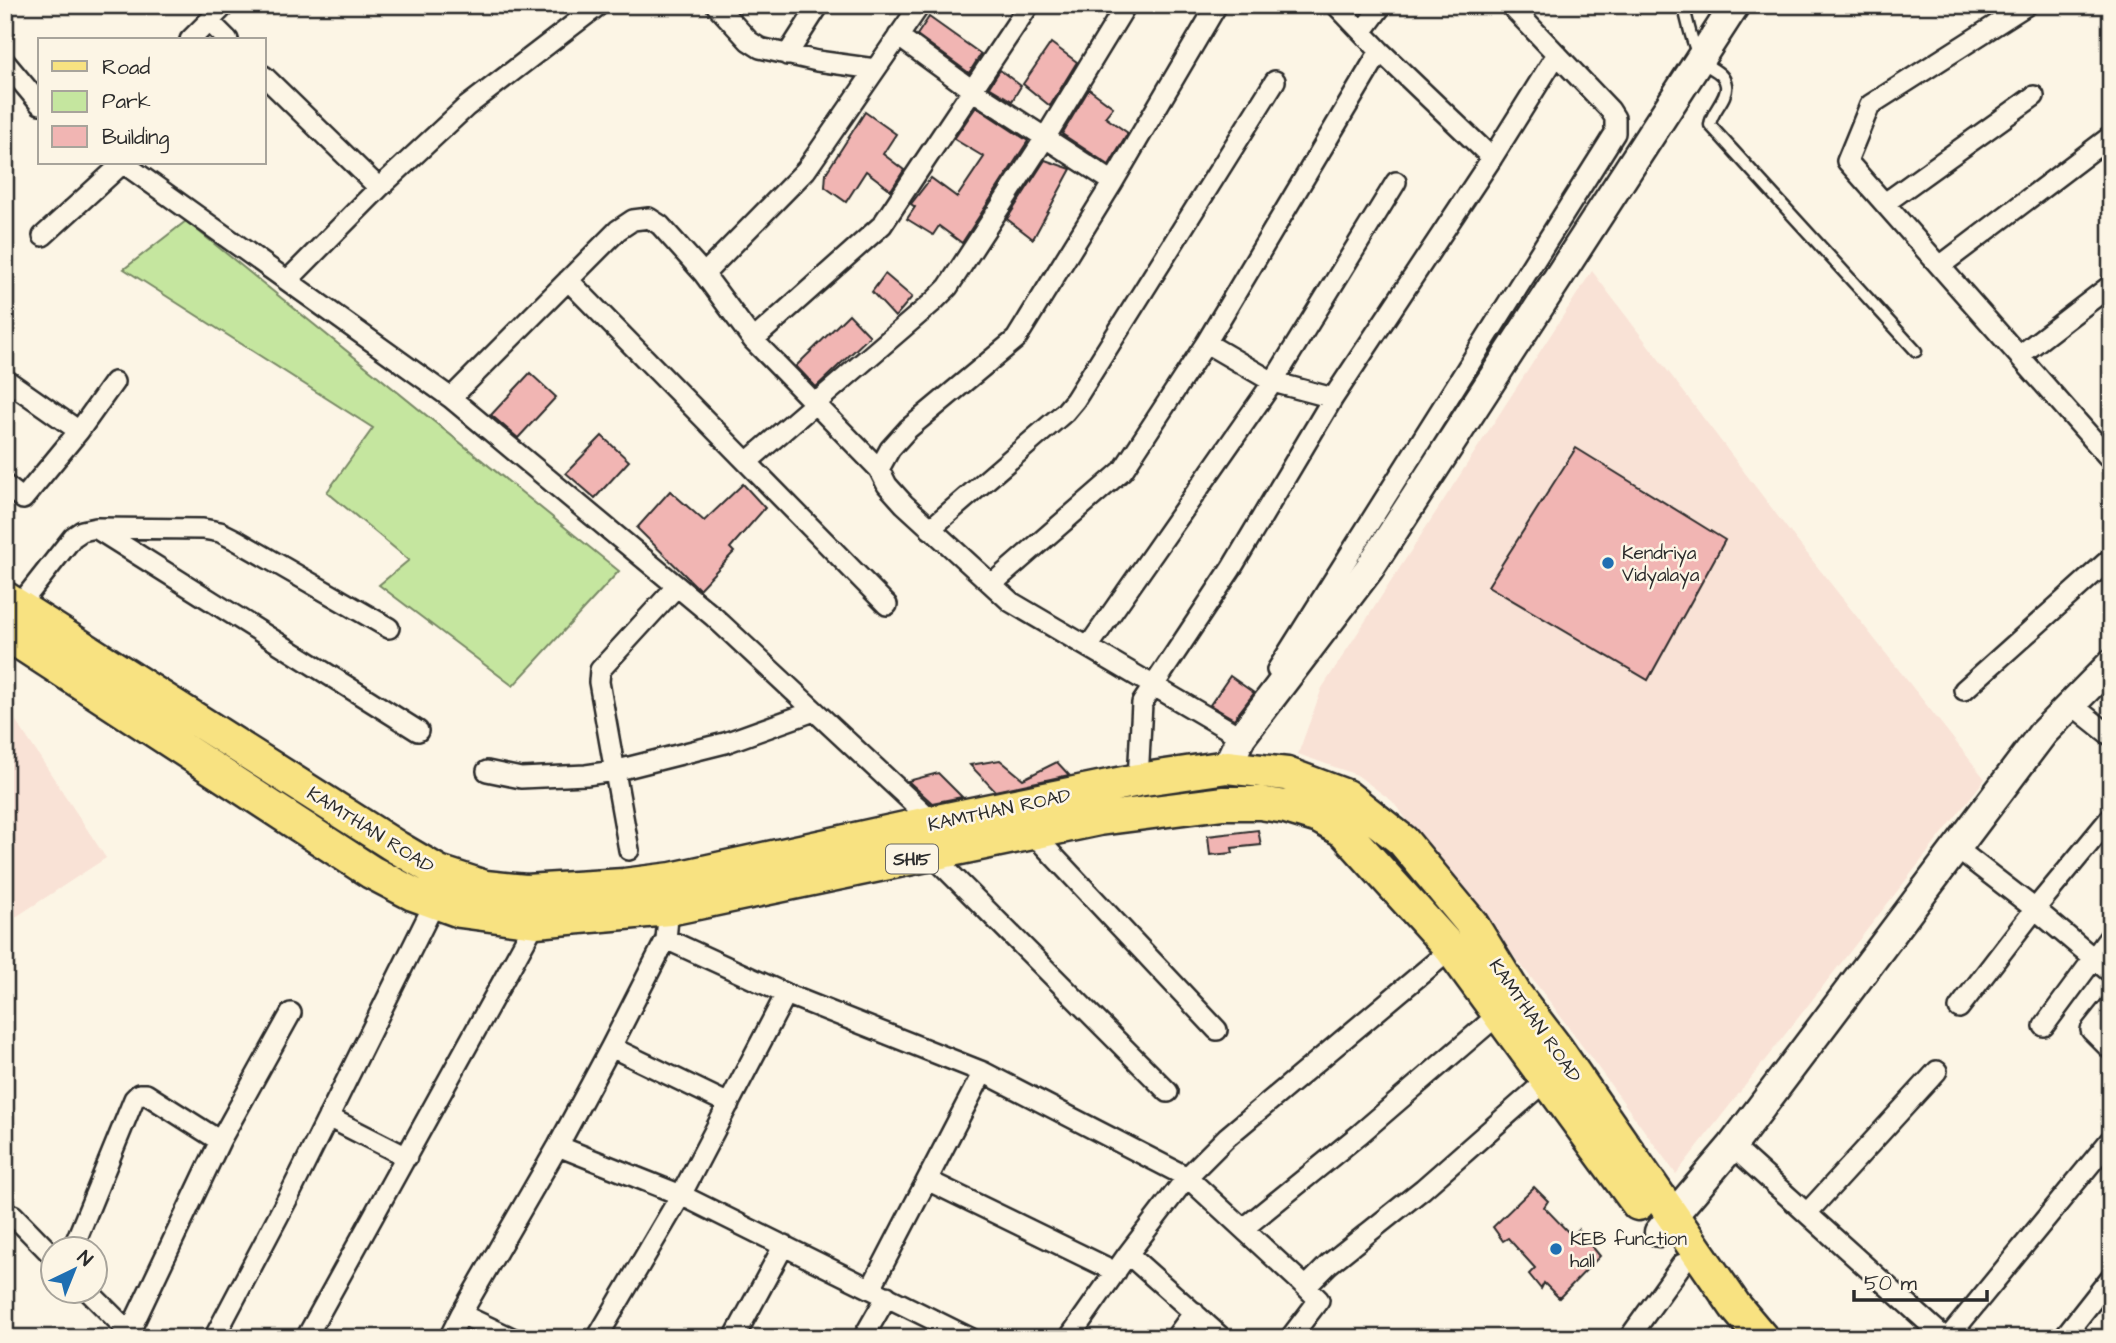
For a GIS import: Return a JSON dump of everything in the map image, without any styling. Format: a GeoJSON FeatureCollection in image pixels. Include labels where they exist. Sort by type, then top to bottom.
{"type":"FeatureCollection","features":[{"type":"Feature","properties":{"kind":"main road","name":"KAMTHAN ROAD"},"geometry":{"type":"LineString","coordinates":[[10,613],[253,756],[439,872],[538,905]]}},
{"type":"Feature","properties":{"kind":"main road","name":"KAMTHAN ROAD"},"geometry":{"type":"LineString","coordinates":[[10,613],[232,783],[372,872],[413,894],[460,911],[538,905],[669,909],[1099,819],[1223,803],[1259,803],[1286,807],[1319,817],[1344,831],[1451,948],[1547,1080],[1762,1338]]}},
{"type":"Feature","properties":{"kind":"main road"},"geometry":{"type":"LineString","coordinates":[[232,783],[253,756]]}},
{"type":"Feature","properties":{"kind":"main road","name":"KAMTHAN ROAD"},"geometry":{"type":"LineString","coordinates":[[669,909],[933,822],[1138,780],[1227,767],[1287,774],[1346,796],[1403,841],[1471,923],[1515,994],[1557,1049],[1666,1225],[1682,1264],[1721,1320],[1737,1338]]}},
{"type":"Feature","properties":{"kind":"main road"},"geometry":{"type":"LineString","coordinates":[[1286,807],[1287,774]]}},
{"type":"Feature","properties":{"kind":"street"},"geometry":{"type":"LineString","coordinates":[[192,38],[225,5]]}},
{"type":"Feature","properties":{"kind":"street"},"geometry":{"type":"LineString","coordinates":[[288,280],[379,188],[466,107],[599,5]]}},
{"type":"Feature","properties":{"kind":"street"},"geometry":{"type":"LineString","coordinates":[[716,5],[749,41],[760,48],[875,69]]}},
{"type":"Feature","properties":{"kind":"street"},"geometry":{"type":"LineString","coordinates":[[787,55],[819,5]]}},
{"type":"Feature","properties":{"kind":"street"},"geometry":{"type":"LineString","coordinates":[[704,274],[806,170],[920,5]]}},
{"type":"Feature","properties":{"kind":"street"},"geometry":{"type":"LineString","coordinates":[[753,340],[882,225],[1029,5]]}},
{"type":"Feature","properties":{"kind":"street"},"geometry":{"type":"LineString","coordinates":[[747,462],[948,287],[1045,138],[1126,5]]}},
{"type":"Feature","properties":{"kind":"street"},"geometry":{"type":"LineString","coordinates":[[879,468],[890,449],[908,429],[1016,339],[1114,182],[1217,5]]}},
{"type":"Feature","properties":{"kind":"street"},"geometry":{"type":"LineString","coordinates":[[1336,5],[1492,158]]}},
{"type":"Feature","properties":{"kind":"street"},"geometry":{"type":"LineString","coordinates":[[1362,32],[1382,5]]}},
{"type":"Feature","properties":{"kind":"street"},"geometry":{"type":"LineString","coordinates":[[1227,767],[1239,736],[1615,133],[1615,118],[1611,110],[1510,5]]}},
{"type":"Feature","properties":{"kind":"street"},"geometry":{"type":"LineString","coordinates":[[1239,736],[1369,569],[1735,5]]}},
{"type":"Feature","properties":{"kind":"street"},"geometry":{"type":"LineString","coordinates":[[2027,5],[1871,104],[1847,161],[2111,460]]}},
{"type":"Feature","properties":{"kind":"street"},"geometry":{"type":"LineString","coordinates":[[209,21],[226,38]]}},
{"type":"Feature","properties":{"kind":"street"},"geometry":{"type":"LineString","coordinates":[[898,36],[972,90],[1114,182]]}},
{"type":"Feature","properties":{"kind":"street"},"geometry":{"type":"LineString","coordinates":[[992,584],[1123,471],[1206,343],[1380,51]]}},
{"type":"Feature","properties":{"kind":"street"},"geometry":{"type":"LineString","coordinates":[[1138,780],[1142,704],[1231,569],[1333,398],[1492,158],[1557,54]]}},
{"type":"Feature","properties":{"kind":"street"},"geometry":{"type":"LineString","coordinates":[[5,62],[38,102]]}},
{"type":"Feature","properties":{"kind":"street"},"geometry":{"type":"LineString","coordinates":[[266,78],[379,188]]}},
{"type":"Feature","properties":{"kind":"street"},"geometry":{"type":"LineString","coordinates":[[930,529],[1065,412],[1075,400],[1275,80]]}},
{"type":"Feature","properties":{"kind":"street"},"geometry":{"type":"LineString","coordinates":[[1885,203],[2034,96]]}},
{"type":"Feature","properties":{"kind":"street"},"geometry":{"type":"LineString","coordinates":[[1940,266],[2111,136]]}},
{"type":"Feature","properties":{"kind":"street"},"geometry":{"type":"LineString","coordinates":[[43,236],[122,164]]}},
{"type":"Feature","properties":{"kind":"street"},"geometry":{"type":"LineString","coordinates":[[124,164],[451,398],[714,617],[964,848]]}},
{"type":"Feature","properties":{"kind":"street"},"geometry":{"type":"LineString","coordinates":[[1088,647],[1273,382],[1396,182]]}},
{"type":"Feature","properties":{"kind":"street"},"geometry":{"type":"LineString","coordinates":[[451,398],[618,230],[633,220],[649,218],[660,225],[704,274],[753,340],[879,468],[887,485],[930,529],[1011,602],[1239,736]]}},
{"type":"Feature","properties":{"kind":"street"},"geometry":{"type":"LineString","coordinates":[[568,280],[887,604]]}},
{"type":"Feature","properties":{"kind":"street"},"geometry":{"type":"LineString","coordinates":[[2019,356],[2111,285]]}},
{"type":"Feature","properties":{"kind":"street"},"geometry":{"type":"LineString","coordinates":[[1206,343],[1273,382],[1333,398]]}},
{"type":"Feature","properties":{"kind":"street"},"geometry":{"type":"LineString","coordinates":[[5,379],[79,431]]}},
{"type":"Feature","properties":{"kind":"street"},"geometry":{"type":"LineString","coordinates":[[5,485],[23,499],[79,431],[114,382]]}},
{"type":"Feature","properties":{"kind":"street"},"geometry":{"type":"LineString","coordinates":[[10,613],[82,531],[96,528],[203,529],[220,532],[389,628]]}},
{"type":"Feature","properties":{"kind":"street"},"geometry":{"type":"LineString","coordinates":[[96,528],[418,731]]}},
{"type":"Feature","properties":{"kind":"street"},"geometry":{"type":"LineString","coordinates":[[1964,690],[2111,558]]}},
{"type":"Feature","properties":{"kind":"street"},"geometry":{"type":"LineString","coordinates":[[629,850],[599,682],[600,670],[677,586]]}},
{"type":"Feature","properties":{"kind":"street"},"geometry":{"type":"LineString","coordinates":[[1666,1225],[1732,1146],[2043,733],[2111,664]]}},
{"type":"Feature","properties":{"kind":"street"},"geometry":{"type":"LineString","coordinates":[[2071,704],[2111,736]]}},
{"type":"Feature","properties":{"kind":"street"},"geometry":{"type":"LineString","coordinates":[[487,771],[521,778],[614,771],[725,743],[814,711]]}},
{"type":"Feature","properties":{"kind":"street"},"geometry":{"type":"LineString","coordinates":[[1959,1007],[2111,817]]}},
{"type":"Feature","properties":{"kind":"street"},"geometry":{"type":"LineString","coordinates":[[1032,833],[1217,1030]]}},
{"type":"Feature","properties":{"kind":"street"},"geometry":{"type":"LineString","coordinates":[[1956,848],[2035,909],[2111,973]]}},
{"type":"Feature","properties":{"kind":"street"},"geometry":{"type":"LineString","coordinates":[[932,855],[1168,1092]]}},
{"type":"Feature","properties":{"kind":"street"},"geometry":{"type":"LineString","coordinates":[[214,1338],[291,1192],[435,902]]}},
{"type":"Feature","properties":{"kind":"street"},"geometry":{"type":"LineString","coordinates":[[306,1338],[407,1157],[538,905]]}},
{"type":"Feature","properties":{"kind":"street"},"geometry":{"type":"LineString","coordinates":[[449,1338],[611,1047],[669,909],[786,994],[984,1072],[1188,1177],[1319,1300],[1290,1338]]}},
{"type":"Feature","properties":{"kind":"street"},"geometry":{"type":"LineString","coordinates":[[2044,1026],[2111,935]]}},
{"type":"Feature","properties":{"kind":"street"},"geometry":{"type":"LineString","coordinates":[[1069,1338],[1128,1254],[1188,1177],[1227,1137],[1451,948]]}},
{"type":"Feature","properties":{"kind":"street"},"geometry":{"type":"LineString","coordinates":[[597,1338],[681,1195],[786,994]]}},
{"type":"Feature","properties":{"kind":"street"},"geometry":{"type":"LineString","coordinates":[[2111,1005],[2091,1030],[2111,1050]]}},
{"type":"Feature","properties":{"kind":"street"},"geometry":{"type":"LineString","coordinates":[[101,1304],[132,1335],[220,1141],[291,1013]]}},
{"type":"Feature","properties":{"kind":"street"},"geometry":{"type":"LineString","coordinates":[[1244,1228],[1361,1133],[1499,1014]]}},
{"type":"Feature","properties":{"kind":"street"},"geometry":{"type":"LineString","coordinates":[[611,1047],[729,1104]]}},
{"type":"Feature","properties":{"kind":"street"},"geometry":{"type":"LineString","coordinates":[[1807,1213],[1937,1071]]}},
{"type":"Feature","properties":{"kind":"street"},"geometry":{"type":"LineString","coordinates":[[863,1338],[879,1292],[927,1180],[984,1072]]}},
{"type":"Feature","properties":{"kind":"street"},"geometry":{"type":"LineString","coordinates":[[1306,1287],[1329,1264],[1423,1189],[1547,1080]]}},
{"type":"Feature","properties":{"kind":"street"},"geometry":{"type":"LineString","coordinates":[[79,1234],[134,1099],[139,1094],[146,1094],[220,1141]]}},
{"type":"Feature","properties":{"kind":"street"},"geometry":{"type":"LineString","coordinates":[[328,1117],[407,1157]]}},
{"type":"Feature","properties":{"kind":"street"},"geometry":{"type":"LineString","coordinates":[[1732,1146],[1946,1338],[2111,1139]]}},
{"type":"Feature","properties":{"kind":"street"},"geometry":{"type":"LineString","coordinates":[[558,1146],[681,1195],[970,1338]]}},
{"type":"Feature","properties":{"kind":"street"},"geometry":{"type":"LineString","coordinates":[[927,1180],[1116,1272]]}},
{"type":"Feature","properties":{"kind":"street"},"geometry":{"type":"LineString","coordinates":[[13,1215],[38,1241]]}},
{"type":"Feature","properties":{"kind":"street"},"geometry":{"type":"LineString","coordinates":[[734,1338],[784,1245]]}},
{"type":"Feature","properties":{"kind":"street"},"geometry":{"type":"LineString","coordinates":[[1128,1254],[1222,1338]]}},
{"type":"Feature","properties":{"kind":"street"},"geometry":{"type":"LineString","coordinates":[[1629,1338],[1682,1264]]}},
{"type":"Feature","properties":{"kind":"street"},"geometry":{"type":"LineString","coordinates":[[2063,1338],[2111,1277]]}},
{"type":"Feature","properties":{"kind":"street"},"geometry":{"type":"LineString","coordinates":[[1175,1338],[1194,1312]]}},
{"type":"Feature","properties":{"kind":"street"},"geometry":{"type":"LineString","coordinates":[[461,1314],[512,1338]]}},
{"type":"Feature","properties":{"kind":"lane"},"geometry":{"type":"LineString","coordinates":[[1683,5],[1700,60],[1721,75],[1726,84],[1725,94],[1711,118],[1710,125],[1916,351]]}},
{"type":"Feature","properties":{"kind":"shaded area"},"geometry":{"type":"Polygon","coordinates":[[[1592,271],[1786,527],[1985,779],[1676,1174],[1547,998],[1392,801],[1357,775],[1298,754],[1322,688],[1592,271]]]}},
{"type":"Feature","properties":{"kind":"shaded area"},"geometry":{"type":"Polygon","coordinates":[[[5,704],[106,858],[5,924],[5,704]]]}},
{"type":"Feature","properties":{"kind":"green space"},"geometry":{"type":"Polygon","coordinates":[[[186,221],[619,571],[513,686],[379,585],[409,560],[327,492],[373,428],[124,269],[186,221]]]}},
{"type":"Feature","properties":{"kind":"building"},"geometry":{"type":"Polygon","coordinates":[[[929,17],[981,54],[969,73],[917,35],[929,17]]]}},
{"type":"Feature","properties":{"kind":"building"},"geometry":{"type":"Polygon","coordinates":[[[1051,43],[1077,62],[1050,106],[1023,84],[1051,43]]]}},
{"type":"Feature","properties":{"kind":"building"},"geometry":{"type":"Polygon","coordinates":[[[1000,70],[1021,86],[1012,101],[989,87],[1000,70]]]}},
{"type":"Feature","properties":{"kind":"building"},"geometry":{"type":"Polygon","coordinates":[[[1089,89],[1113,107],[1105,117],[1128,133],[1109,165],[1062,134],[1089,89]]]}},
{"type":"Feature","properties":{"kind":"building"},"geometry":{"type":"Polygon","coordinates":[[[976,107],[1028,141],[962,243],[939,226],[933,235],[907,219],[915,207],[911,204],[931,178],[957,197],[984,157],[954,139],[976,107]]]}},
{"type":"Feature","properties":{"kind":"building"},"geometry":{"type":"Polygon","coordinates":[[[865,112],[896,134],[883,154],[904,170],[891,190],[866,171],[846,202],[825,187],[826,173],[865,112]]]}},
{"type":"Feature","properties":{"kind":"building"},"geometry":{"type":"Polygon","coordinates":[[[1045,160],[1071,169],[1033,239],[1007,219],[1045,160]]]}},
{"type":"Feature","properties":{"kind":"building"},"geometry":{"type":"Polygon","coordinates":[[[885,274],[912,297],[895,317],[872,292],[885,274]]]}},
{"type":"Feature","properties":{"kind":"building"},"geometry":{"type":"Polygon","coordinates":[[[849,314],[870,336],[816,387],[796,366],[849,314]]]}},
{"type":"Feature","properties":{"kind":"building"},"geometry":{"type":"Polygon","coordinates":[[[530,373],[556,397],[518,438],[491,415],[530,373]]]}},
{"type":"Feature","properties":{"kind":"building"},"geometry":{"type":"Polygon","coordinates":[[[602,436],[629,461],[595,498],[566,473],[602,436]]]}},
{"type":"Feature","properties":{"kind":"building","name":"Kendriya Vidyalaya"},"geometry":{"type":"Polygon","coordinates":[[[1576,448],[1725,540],[1648,680],[1488,586],[1576,448]]]}},
{"type":"Feature","properties":{"kind":"building"},"geometry":{"type":"Polygon","coordinates":[[[743,484],[765,508],[730,548],[734,552],[699,589],[637,528],[670,491],[704,521],[743,484]]]}},
{"type":"Feature","properties":{"kind":"building"},"geometry":{"type":"Polygon","coordinates":[[[1230,676],[1254,693],[1234,719],[1210,705],[1230,676]]]}},
{"type":"Feature","properties":{"kind":"building"},"geometry":{"type":"Polygon","coordinates":[[[1000,760],[1023,779],[1057,762],[1069,775],[995,791],[970,765],[1000,760]]]}},
{"type":"Feature","properties":{"kind":"building"},"geometry":{"type":"Polygon","coordinates":[[[938,773],[962,797],[932,803],[908,781],[938,773]]]}},
{"type":"Feature","properties":{"kind":"building"},"geometry":{"type":"Polygon","coordinates":[[[1258,830],[1261,845],[1232,848],[1233,853],[1210,855],[1208,836],[1258,830]]]}},
{"type":"Feature","properties":{"kind":"building","name":"KEB function hall"},"geometry":{"type":"Polygon","coordinates":[[[1534,1187],[1548,1201],[1544,1207],[1572,1236],[1578,1229],[1600,1256],[1559,1298],[1544,1283],[1541,1289],[1529,1274],[1535,1268],[1508,1238],[1503,1241],[1493,1227],[1534,1187]]]}},
{"type":"Feature","properties":{"kind":"place","name":"Kendriya Vidyalaya"},"geometry":{"type":"Point","coordinates":[1608,563]}},
{"type":"Feature","properties":{"kind":"place","name":"KEB function hall"},"geometry":{"type":"Point","coordinates":[1556,1249]}}]}
